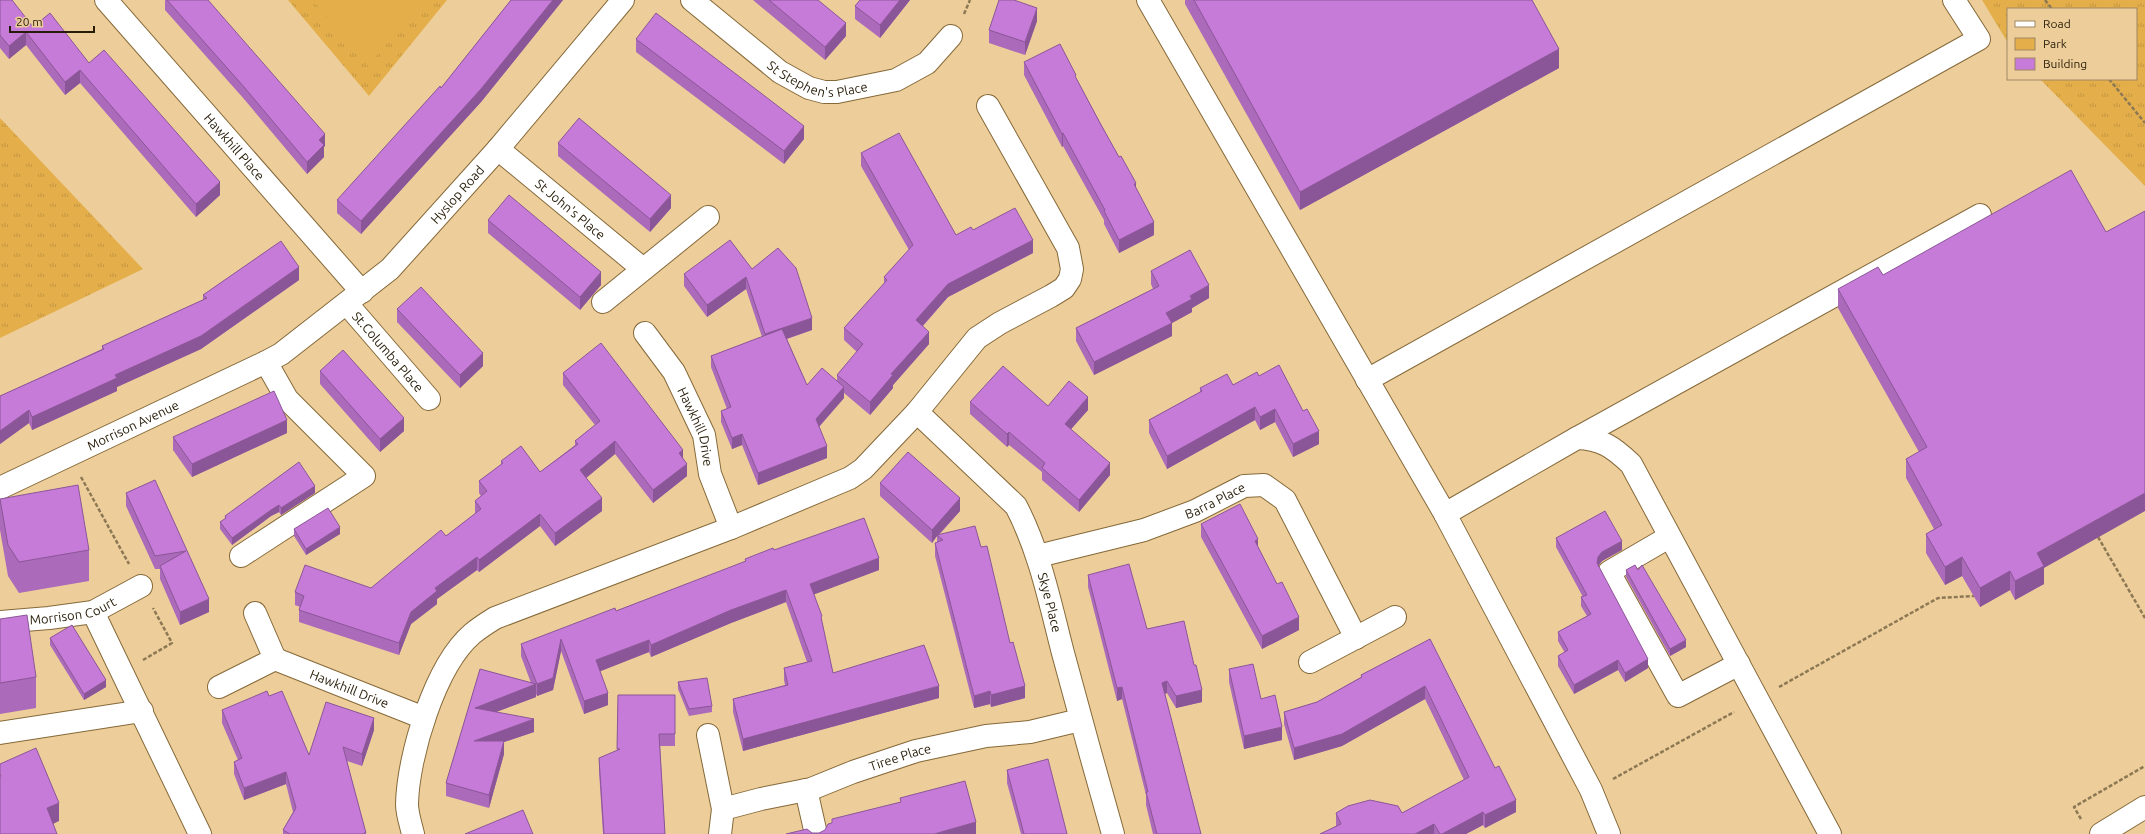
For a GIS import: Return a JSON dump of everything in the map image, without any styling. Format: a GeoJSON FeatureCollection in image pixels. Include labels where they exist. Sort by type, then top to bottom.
{"type":"FeatureCollection","features":[{"type":"Feature","properties":{"kind":"street","name":"Hawkhill Place"},"geometry":{"type":"LineString","coordinates":[[106,0],[355,298]]}},
{"type":"Feature","properties":{"kind":"street","name":"Hyslop Road"},"geometry":{"type":"LineString","coordinates":[[266,362],[281,354],[355,298],[390,269],[498,149],[623,0]]}},
{"type":"Feature","properties":{"kind":"street","name":"St Stephen's Place"},"geometry":{"type":"LineString","coordinates":[[692,0],[780,72],[809,88],[824,92],[844,91],[896,80],[928,63],[951,36]]}},
{"type":"Feature","properties":{"kind":"street"},"geometry":{"type":"LineString","coordinates":[[1148,0],[1445,514],[1591,790],[1609,834]]}},
{"type":"Feature","properties":{"kind":"street"},"geometry":{"type":"LineString","coordinates":[[1367,380],[1979,39],[1954,0]]}},
{"type":"Feature","properties":{"kind":"street"},"geometry":{"type":"LineString","coordinates":[[413,834],[407,806],[411,769],[424,718],[450,660],[472,633],[494,618],[731,528],[850,478],[874,459],[917,412],[977,338],[1000,322],[1064,288],[1070,279],[1072,269],[1068,248],[988,106]]}},
{"type":"Feature","properties":{"kind":"street","name":"St John's Place"},"geometry":{"type":"LineString","coordinates":[[498,149],[643,269]]}},
{"type":"Feature","properties":{"kind":"street"},"geometry":{"type":"LineString","coordinates":[[1445,514],[1577,438],[1980,216]]}},
{"type":"Feature","properties":{"kind":"street"},"geometry":{"type":"LineString","coordinates":[[603,302],[708,217]]}},
{"type":"Feature","properties":{"kind":"street","name":"St.Columba Place"},"geometry":{"type":"LineString","coordinates":[[355,298],[429,399]]}},
{"type":"Feature","properties":{"kind":"street","name":"Hawkhill Drive"},"geometry":{"type":"LineString","coordinates":[[645,333],[674,372],[704,435],[710,474],[731,528]]}},
{"type":"Feature","properties":{"kind":"street"},"geometry":{"type":"LineString","coordinates":[[241,556],[364,476],[287,399],[266,362]]}},
{"type":"Feature","properties":{"kind":"street","name":"Morrison Avenue"},"geometry":{"type":"LineString","coordinates":[[0,488],[266,362]]}},
{"type":"Feature","properties":{"kind":"street","name":"Skye Place"},"geometry":{"type":"LineString","coordinates":[[917,412],[1016,506],[1026,524],[1038,556],[1080,720],[1113,834]]}},
{"type":"Feature","properties":{"kind":"street"},"geometry":{"type":"LineString","coordinates":[[1577,438],[1593,439],[1604,443],[1617,451],[1630,464],[1830,834]]}},
{"type":"Feature","properties":{"kind":"street","name":"Barra Place"},"geometry":{"type":"LineString","coordinates":[[1038,556],[1144,530],[1195,512],[1244,486],[1264,485],[1285,500],[1356,638]]}},
{"type":"Feature","properties":{"kind":"street"},"geometry":{"type":"LineString","coordinates":[[1669,537],[1609,572],[1678,696],[1738,664]]}},
{"type":"Feature","properties":{"kind":"street","name":"Morrison Court"},"geometry":{"type":"LineString","coordinates":[[0,622],[49,618],[93,612],[141,586]]}},
{"type":"Feature","properties":{"kind":"street"},"geometry":{"type":"LineString","coordinates":[[93,612],[200,834]]}},
{"type":"Feature","properties":{"kind":"street"},"geometry":{"type":"LineString","coordinates":[[219,687],[276,659],[255,613]]}},
{"type":"Feature","properties":{"kind":"street"},"geometry":{"type":"LineString","coordinates":[[1310,662],[1394,617]]}},
{"type":"Feature","properties":{"kind":"street","name":"Hawkhill Drive"},"geometry":{"type":"LineString","coordinates":[[276,659],[424,718]]}},
{"type":"Feature","properties":{"kind":"street"},"geometry":{"type":"LineString","coordinates":[[0,733],[142,711]]}},
{"type":"Feature","properties":{"kind":"street","name":"Tiree Place"},"geometry":{"type":"LineString","coordinates":[[724,809],[761,799],[806,790],[916,751],[986,736],[1030,732],[1080,720]]}},
{"type":"Feature","properties":{"kind":"street"},"geometry":{"type":"LineString","coordinates":[[708,735],[724,809],[720,834]]}},
{"type":"Feature","properties":{"kind":"street"},"geometry":{"type":"LineString","coordinates":[[806,790],[816,834]]}},
{"type":"Feature","properties":{"kind":"street"},"geometry":{"type":"LineString","coordinates":[[2101,834],[2145,807]]}},
{"type":"Feature","properties":{"kind":"path"},"geometry":{"type":"LineString","coordinates":[[2045,0],[2051,8]]}},
{"type":"Feature","properties":{"kind":"path"},"geometry":{"type":"LineString","coordinates":[[2110,80],[2145,124]]}},
{"type":"Feature","properties":{"kind":"path"},"geometry":{"type":"LineString","coordinates":[[2098,537],[2145,618]]}},
{"type":"Feature","properties":{"kind":"path"},"geometry":{"type":"LineString","coordinates":[[2082,820],[2074,807],[2145,766]]}},
{"type":"Feature","properties":{"kind":"green space"},"geometry":{"type":"Polygon","coordinates":[[[288,0],[447,0],[369,96],[288,0]]]}},
{"type":"Feature","properties":{"kind":"green space"},"geometry":{"type":"Polygon","coordinates":[[[313,0],[422,0],[368,66],[313,0]]]}},
{"type":"Feature","properties":{"kind":"green space"},"geometry":{"type":"Polygon","coordinates":[[[1982,0],[2145,0],[2145,186],[2041,80],[2137,80],[2137,8],[2007,8],[2007,41],[1982,0]]]}},
{"type":"Feature","properties":{"kind":"green space"},"geometry":{"type":"Polygon","coordinates":[[[0,118],[143,269],[0,338],[0,118]]]}},
{"type":"Feature","properties":{"kind":"building"},"geometry":{"type":"Polygon","coordinates":[[[0,0],[12,0],[33,27],[50,13],[89,63],[104,50],[220,182],[196,204],[80,70],[65,82],[26,32],[9,46],[0,35],[0,0]]]}},
{"type":"Feature","properties":{"kind":"building"},"geometry":{"type":"Polygon","coordinates":[[[167,0],[208,0],[325,134],[319,140],[324,145],[307,162],[244,87],[167,0]]]}},
{"type":"Feature","properties":{"kind":"building"},"geometry":{"type":"Polygon","coordinates":[[[511,0],[553,0],[481,89],[361,221],[337,200],[440,86],[441,88],[511,0]]]}},
{"type":"Feature","properties":{"kind":"building"},"geometry":{"type":"Polygon","coordinates":[[[769,0],[818,0],[846,23],[825,47],[769,0]]]}},
{"type":"Feature","properties":{"kind":"building"},"geometry":{"type":"Polygon","coordinates":[[[860,0],[900,0],[880,25],[855,6],[860,0]]]}},
{"type":"Feature","properties":{"kind":"building"},"geometry":{"type":"Polygon","coordinates":[[[999,0],[1014,0],[1037,8],[1025,42],[989,30],[999,0]]]}},
{"type":"Feature","properties":{"kind":"building"},"geometry":{"type":"Polygon","coordinates":[[[1194,0],[1532,0],[1559,49],[1300,192],[1194,0]]]}},
{"type":"Feature","properties":{"kind":"building"},"geometry":{"type":"Polygon","coordinates":[[[656,13],[804,126],[784,151],[636,39],[656,13]]]}},
{"type":"Feature","properties":{"kind":"building"},"geometry":{"type":"Polygon","coordinates":[[[1060,44],[1100,123],[1119,157],[1121,156],[1136,183],[1134,184],[1154,222],[1119,240],[1104,211],[1105,210],[1063,133],[1062,134],[1024,62],[1060,44]]]}},
{"type":"Feature","properties":{"kind":"building"},"geometry":{"type":"Polygon","coordinates":[[[579,118],[671,195],[650,219],[558,143],[579,118]]]}},
{"type":"Feature","properties":{"kind":"building"},"geometry":{"type":"Polygon","coordinates":[[[899,133],[956,235],[971,227],[973,230],[1015,208],[1033,240],[948,284],[916,320],[929,332],[891,374],[893,375],[870,402],[837,375],[863,344],[844,328],[887,280],[884,277],[913,245],[861,153],[899,133]]]}},
{"type":"Feature","properties":{"kind":"building"},"geometry":{"type":"Polygon","coordinates":[[[2071,170],[2106,232],[2145,211],[2145,493],[2037,553],[2044,566],[2015,581],[2010,571],[1980,588],[1962,557],[1945,567],[1926,534],[1942,525],[1906,459],[1927,447],[1838,289],[1878,267],[1883,275],[2071,170]]]}},
{"type":"Feature","properties":{"kind":"building"},"geometry":{"type":"Polygon","coordinates":[[[509,195],[601,272],[580,297],[488,220],[509,195]]]}},
{"type":"Feature","properties":{"kind":"building"},"geometry":{"type":"Polygon","coordinates":[[[730,240],[752,269],[778,248],[796,268],[812,318],[765,334],[746,277],[707,305],[684,274],[730,240]]]}},
{"type":"Feature","properties":{"kind":"building"},"geometry":{"type":"Polygon","coordinates":[[[281,241],[299,267],[201,336],[115,375],[117,378],[32,417],[29,410],[0,431],[0,396],[104,349],[102,346],[207,298],[203,295],[281,241]]]}},
{"type":"Feature","properties":{"kind":"building"},"geometry":{"type":"Polygon","coordinates":[[[1190,250],[1209,285],[1190,296],[1192,299],[1166,313],[1172,323],[1094,362],[1076,328],[1159,286],[1151,271],[1190,250]]]}},
{"type":"Feature","properties":{"kind":"building"},"geometry":{"type":"Polygon","coordinates":[[[421,287],[483,353],[460,375],[397,309],[421,287]]]}},
{"type":"Feature","properties":{"kind":"building"},"geometry":{"type":"Polygon","coordinates":[[[782,329],[807,385],[822,368],[844,387],[816,419],[827,446],[758,473],[742,434],[732,438],[721,411],[731,407],[711,356],[782,329]]]}},
{"type":"Feature","properties":{"kind":"building"},"geometry":{"type":"Polygon","coordinates":[[[601,343],[683,450],[679,453],[687,464],[653,490],[615,441],[580,470],[602,498],[555,533],[540,514],[479,560],[477,557],[435,588],[437,591],[411,612],[399,643],[299,610],[304,596],[295,592],[305,565],[371,588],[441,530],[446,536],[481,509],[475,501],[487,491],[479,481],[503,463],[501,461],[521,446],[540,472],[578,444],[575,441],[600,421],[563,373],[601,343]]]}},
{"type":"Feature","properties":{"kind":"building"},"geometry":{"type":"Polygon","coordinates":[[[343,350],[404,418],[380,439],[320,371],[343,350]]]}},
{"type":"Feature","properties":{"kind":"building"},"geometry":{"type":"Polygon","coordinates":[[[1279,365],[1303,411],[1307,409],[1319,431],[1293,444],[1275,409],[1260,417],[1255,407],[1167,456],[1149,420],[1202,391],[1200,388],[1227,374],[1233,385],[1257,372],[1259,376],[1279,365]]]}},
{"type":"Feature","properties":{"kind":"building"},"geometry":{"type":"Polygon","coordinates":[[[1003,366],[1048,406],[1069,381],[1088,397],[1065,424],[1110,463],[1079,500],[1042,468],[1045,463],[1009,432],[1007,434],[970,402],[1003,366]]]}},
{"type":"Feature","properties":{"kind":"building"},"geometry":{"type":"Polygon","coordinates":[[[274,391],[287,420],[192,464],[173,437],[274,391]]]}},
{"type":"Feature","properties":{"kind":"building"},"geometry":{"type":"Polygon","coordinates":[[[908,452],[960,498],[932,530],[880,483],[908,452]]]}},
{"type":"Feature","properties":{"kind":"building"},"geometry":{"type":"Polygon","coordinates":[[[299,462],[315,486],[281,508],[279,505],[271,510],[232,538],[220,522],[226,518],[225,516],[299,462]]]}},
{"type":"Feature","properties":{"kind":"building"},"geometry":{"type":"Polygon","coordinates":[[[155,480],[209,599],[180,612],[160,566],[186,551],[155,556],[126,493],[155,480]]]}},
{"type":"Feature","properties":{"kind":"building"},"geometry":{"type":"Polygon","coordinates":[[[78,485],[89,550],[19,562],[8,545],[0,499],[78,485]]]}},
{"type":"Feature","properties":{"kind":"building"},"geometry":{"type":"Polygon","coordinates":[[[1240,504],[1258,539],[1255,541],[1277,584],[1282,582],[1299,617],[1262,636],[1201,524],[1240,504]]]}},
{"type":"Feature","properties":{"kind":"building"},"geometry":{"type":"Polygon","coordinates":[[[328,508],[340,527],[306,549],[294,529],[328,508]]]}},
{"type":"Feature","properties":{"kind":"building"},"geometry":{"type":"Polygon","coordinates":[[[1605,511],[1622,541],[1602,552],[1598,557],[1597,563],[1648,659],[1625,673],[1618,660],[1574,685],[1558,656],[1568,650],[1558,632],[1591,614],[1581,597],[1587,595],[1556,538],[1605,511]]]}},
{"type":"Feature","properties":{"kind":"building"},"geometry":{"type":"Polygon","coordinates":[[[864,518],[879,558],[810,584],[822,616],[833,673],[924,645],[939,686],[743,739],[733,699],[788,685],[784,668],[812,661],[786,590],[731,610],[651,645],[649,640],[596,660],[608,693],[584,701],[561,639],[553,678],[537,684],[521,644],[615,608],[616,611],[746,561],[745,559],[773,548],[774,550],[864,518]]]}},
{"type":"Feature","properties":{"kind":"building"},"geometry":{"type":"Polygon","coordinates":[[[975,526],[981,547],[987,546],[1010,643],[1013,642],[1025,686],[991,695],[990,691],[974,696],[935,543],[943,540],[937,535],[975,526]]]}},
{"type":"Feature","properties":{"kind":"building"},"geometry":{"type":"Polygon","coordinates":[[[1129,564],[1147,629],[1184,621],[1194,665],[1196,665],[1202,690],[1176,696],[1167,681],[1162,683],[1201,834],[1157,834],[1122,687],[1117,688],[1088,575],[1129,564]]]}},
{"type":"Feature","properties":{"kind":"building"},"geometry":{"type":"Polygon","coordinates":[[[1635,565],[1638,570],[1642,565],[1686,640],[1670,649],[1626,570],[1635,565]]]}},
{"type":"Feature","properties":{"kind":"building"},"geometry":{"type":"Polygon","coordinates":[[[27,615],[36,677],[0,683],[0,619],[27,615]]]}},
{"type":"Feature","properties":{"kind":"building"},"geometry":{"type":"Polygon","coordinates":[[[72,625],[106,680],[84,694],[50,638],[72,625]]]}},
{"type":"Feature","properties":{"kind":"building"},"geometry":{"type":"Polygon","coordinates":[[[1430,639],[1495,768],[1499,766],[1516,800],[1485,815],[1483,812],[1442,834],[1440,834],[1434,824],[1415,834],[1320,834],[1341,824],[1336,813],[1348,806],[1370,800],[1398,806],[1402,813],[1469,777],[1425,686],[1342,734],[1294,748],[1284,712],[1317,702],[1362,677],[1361,675],[1430,639]]]}},
{"type":"Feature","properties":{"kind":"building"},"geometry":{"type":"Polygon","coordinates":[[[1253,664],[1261,699],[1275,695],[1282,727],[1244,736],[1229,669],[1253,664]]]}},
{"type":"Feature","properties":{"kind":"building"},"geometry":{"type":"Polygon","coordinates":[[[480,669],[536,684],[475,708],[534,719],[474,741],[504,741],[489,795],[446,783],[480,669]]]}},
{"type":"Feature","properties":{"kind":"building"},"geometry":{"type":"Polygon","coordinates":[[[707,678],[712,706],[689,709],[678,682],[707,678]]]}},
{"type":"Feature","properties":{"kind":"building"},"geometry":{"type":"Polygon","coordinates":[[[267,691],[269,696],[282,691],[309,755],[326,702],[374,718],[362,754],[343,747],[366,833],[290,834],[283,830],[296,808],[286,772],[244,788],[234,762],[242,758],[222,710],[267,691]]]}},
{"type":"Feature","properties":{"kind":"building"},"geometry":{"type":"Polygon","coordinates":[[[618,695],[675,695],[675,734],[659,734],[665,834],[604,834],[599,758],[620,749],[617,749],[618,695]]]}},
{"type":"Feature","properties":{"kind":"building"},"geometry":{"type":"Polygon","coordinates":[[[36,748],[59,803],[47,808],[57,834],[0,834],[0,764],[36,748]]]}},
{"type":"Feature","properties":{"kind":"building"},"geometry":{"type":"Polygon","coordinates":[[[1048,759],[1067,834],[1024,834],[1007,770],[1048,759]]]}},
{"type":"Feature","properties":{"kind":"building"},"geometry":{"type":"Polygon","coordinates":[[[965,781],[976,822],[934,834],[786,834],[807,829],[812,833],[819,833],[825,830],[828,824],[832,823],[832,819],[901,802],[900,798],[965,781]]]}},
{"type":"Feature","properties":{"kind":"building"},"geometry":{"type":"Polygon","coordinates":[[[523,810],[533,834],[465,834],[523,810]]]}}]}
